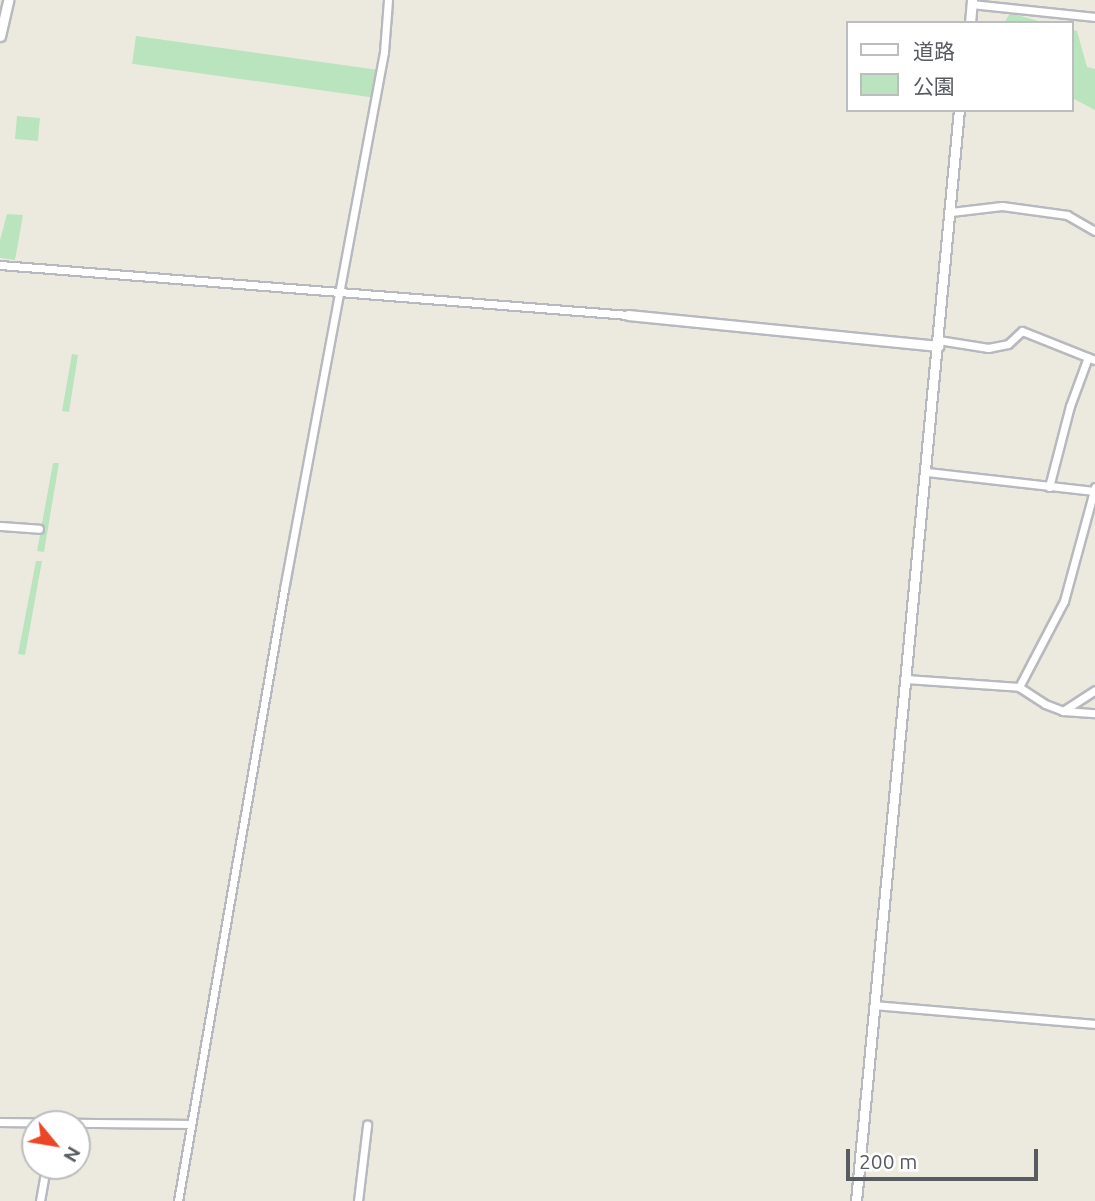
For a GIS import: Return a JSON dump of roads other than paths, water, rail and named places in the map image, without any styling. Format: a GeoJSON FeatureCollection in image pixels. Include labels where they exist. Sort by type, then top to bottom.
{"type":"FeatureCollection","features":[{"type":"Feature","properties":{"kind":"street"},"geometry":{"type":"LineString","coordinates":[[0,36],[8,0]]}},
{"type":"Feature","properties":{"kind":"street"},"geometry":{"type":"LineString","coordinates":[[178,1201],[339,291],[384,52],[388,0]]}},
{"type":"Feature","properties":{"kind":"street"},"geometry":{"type":"LineString","coordinates":[[970,21],[972,2],[1095,17]]}},
{"type":"Feature","properties":{"kind":"street"},"geometry":{"type":"LineString","coordinates":[[856,1201],[927,472],[959,112]]}},
{"type":"Feature","properties":{"kind":"street"},"geometry":{"type":"LineString","coordinates":[[951,212],[1002,206],[1067,215],[1095,231]]}},
{"type":"Feature","properties":{"kind":"street"},"geometry":{"type":"LineString","coordinates":[[0,265],[628,315],[988,348],[1009,344],[1022,331],[1091,359],[1070,406],[1049,487]]}},
{"type":"Feature","properties":{"kind":"street"},"geometry":{"type":"LineString","coordinates":[[927,472],[1094,490],[1064,601],[1019,687]]}},
{"type":"Feature","properties":{"kind":"street"},"geometry":{"type":"LineString","coordinates":[[0,526],[39,529]]}},
{"type":"Feature","properties":{"kind":"street"},"geometry":{"type":"LineString","coordinates":[[906,678],[1019,687],[1045,704],[1063,710],[1095,713]]}},
{"type":"Feature","properties":{"kind":"street"},"geometry":{"type":"LineString","coordinates":[[1063,710],[1095,690]]}},
{"type":"Feature","properties":{"kind":"street"},"geometry":{"type":"LineString","coordinates":[[874,1005],[1095,1024]]}},
{"type":"Feature","properties":{"kind":"street"},"geometry":{"type":"LineString","coordinates":[[0,1122],[21,1122]]}},
{"type":"Feature","properties":{"kind":"street"},"geometry":{"type":"LineString","coordinates":[[91,1123],[191,1124]]}},
{"type":"Feature","properties":{"kind":"street"},"geometry":{"type":"LineString","coordinates":[[358,1201],[367,1125]]}},
{"type":"Feature","properties":{"kind":"street"},"geometry":{"type":"LineString","coordinates":[[40,1201],[44,1180]]}},
{"type":"Feature","properties":{"kind":"waterway"},"geometry":{"type":"LineString","coordinates":[[388,51],[393,12]]}},
{"type":"Feature","properties":{"kind":"waterway"},"geometry":{"type":"LineString","coordinates":[[369,153],[387,58]]}},
{"type":"Feature","properties":{"kind":"waterway"},"geometry":{"type":"LineString","coordinates":[[345,287],[368,159]]}},
{"type":"Feature","properties":{"kind":"waterway"},"geometry":{"type":"LineString","coordinates":[[327,384],[343,296]]}},
{"type":"Feature","properties":{"kind":"waterway"},"geometry":{"type":"LineString","coordinates":[[307,487],[325,390]]}},
{"type":"Feature","properties":{"kind":"waterway"},"geometry":{"type":"LineString","coordinates":[[290,588],[306,493]]}},
{"type":"Feature","properties":{"kind":"waterway"},"geometry":{"type":"LineString","coordinates":[[271,691],[288,595]]}},
{"type":"Feature","properties":{"kind":"waterway"},"geometry":{"type":"LineString","coordinates":[[258,765],[270,698]]}},
{"type":"Feature","properties":{"kind":"waterway"},"geometry":{"type":"LineString","coordinates":[[228,935],[257,772]]}},
{"type":"Feature","properties":{"kind":"waterway"},"geometry":{"type":"LineString","coordinates":[[196,1120],[227,942]]}},
{"type":"Feature","properties":{"kind":"waterway"},"geometry":{"type":"LineString","coordinates":[[188,1166],[195,1129]]}},
{"type":"Feature","properties":{"kind":"waterway"},"geometry":{"type":"LineString","coordinates":[[182,1201],[187,1171]]}}]}
